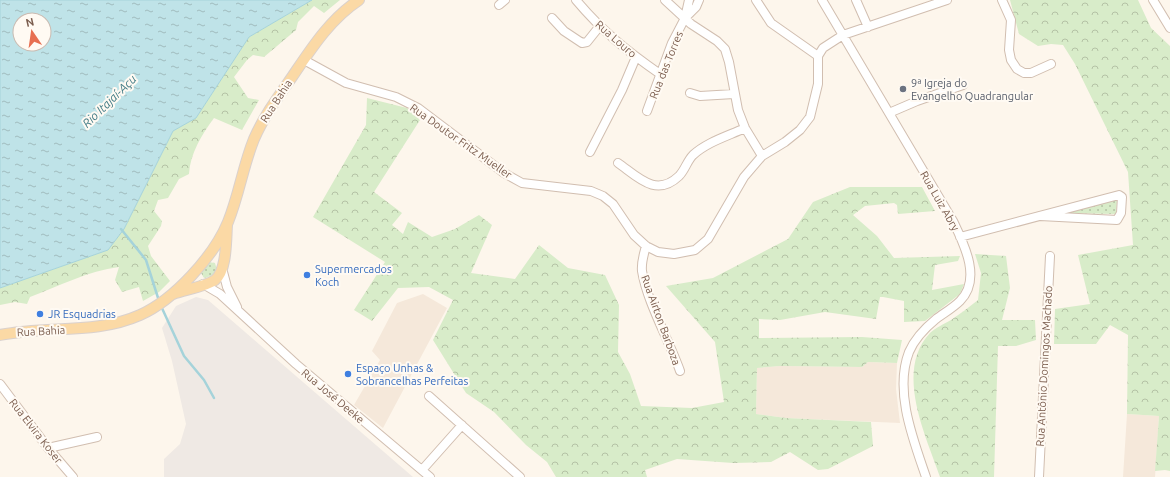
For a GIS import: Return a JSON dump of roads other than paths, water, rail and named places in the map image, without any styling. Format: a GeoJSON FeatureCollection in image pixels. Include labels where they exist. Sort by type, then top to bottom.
{"type":"FeatureCollection","features":[{"type":"Feature","properties":{"kind":"main road","name":"Rua Bahia"},"geometry":{"type":"LineString","coordinates":[[170,295],[215,280],[222,268],[226,252],[228,223],[254,139],[269,110],[331,24],[348,7],[359,0]]}},
{"type":"Feature","properties":{"kind":"main road","name":"Rua Bahia"},"geometry":{"type":"LineString","coordinates":[[0,335],[16,331],[102,327],[124,321],[150,310],[162,303],[194,272],[208,256],[228,223]]}},
{"type":"Feature","properties":{"kind":"main road"},"geometry":{"type":"LineString","coordinates":[[208,256],[214,257],[218,260],[222,268]]}},
{"type":"Feature","properties":{"kind":"main road"},"geometry":{"type":"LineString","coordinates":[[194,272],[197,279],[204,284]]}},
{"type":"Feature","properties":{"kind":"street","name":"Rua Louro"},"geometry":{"type":"LineString","coordinates":[[576,0],[599,27],[660,74]]}},
{"type":"Feature","properties":{"kind":"street"},"geometry":{"type":"LineString","coordinates":[[665,0],[691,24],[718,41],[725,49],[729,62],[734,94],[745,128],[762,156]]}},
{"type":"Feature","properties":{"kind":"street","name":"Rua das Torres"},"geometry":{"type":"LineString","coordinates":[[647,111],[660,74],[685,18],[689,0]]}},
{"type":"Feature","properties":{"kind":"street","name":"Rua das Torres"},"geometry":{"type":"LineString","coordinates":[[685,18],[696,7],[699,0]]}},
{"type":"Feature","properties":{"kind":"street"},"geometry":{"type":"LineString","coordinates":[[756,0],[771,23],[818,56],[823,48],[830,42],[843,35],[947,0]]}},
{"type":"Feature","properties":{"kind":"street","name":"Rua Luiz Abry"},"geometry":{"type":"LineString","coordinates":[[822,0],[953,221],[970,267],[971,283],[961,300],[917,337],[909,354],[906,367],[906,411],[926,477]]}},
{"type":"Feature","properties":{"kind":"street"},"geometry":{"type":"LineString","coordinates":[[856,0],[868,27]]}},
{"type":"Feature","properties":{"kind":"street"},"geometry":{"type":"LineString","coordinates":[[1002,0],[1011,20],[1009,50],[1011,60],[1017,69],[1024,73],[1032,73],[1051,64]]}},
{"type":"Feature","properties":{"kind":"street"},"geometry":{"type":"LineString","coordinates":[[1153,0],[1170,28]]}},
{"type":"Feature","properties":{"kind":"street"},"geometry":{"type":"LineString","coordinates":[[552,18],[564,31],[582,43],[587,42],[599,27]]}},
{"type":"Feature","properties":{"kind":"street","name":"Rua Doutor Fritz Mueller"},"geometry":{"type":"LineString","coordinates":[[304,60],[346,83],[396,97],[418,108],[504,173],[522,183],[591,191],[603,196],[613,204],[634,235],[646,246],[658,252],[674,254],[695,250],[708,239],[744,177],[762,156],[800,130],[810,117],[818,84],[818,56]]}},
{"type":"Feature","properties":{"kind":"street"},"geometry":{"type":"LineString","coordinates":[[590,152],[622,90],[636,57]]}},
{"type":"Feature","properties":{"kind":"street"},"geometry":{"type":"LineString","coordinates":[[889,113],[917,101],[964,85]]}},
{"type":"Feature","properties":{"kind":"street"},"geometry":{"type":"LineString","coordinates":[[690,93],[700,96],[734,94]]}},
{"type":"Feature","properties":{"kind":"street"},"geometry":{"type":"LineString","coordinates":[[618,163],[646,183],[658,187],[667,185],[680,175],[692,156],[702,148],[745,128]]}},
{"type":"Feature","properties":{"kind":"street"},"geometry":{"type":"LineString","coordinates":[[960,237],[1119,195],[1122,197],[1121,213],[1117,220],[1040,216]]}},
{"type":"Feature","properties":{"kind":"street","name":"Rua Airton Barboza"},"geometry":{"type":"LineString","coordinates":[[646,246],[642,261],[642,271],[649,295],[680,371]]}},
{"type":"Feature","properties":{"kind":"street","name":"Rua Antônio Domingos Machado"},"geometry":{"type":"LineString","coordinates":[[1039,477],[1050,256]]}},
{"type":"Feature","properties":{"kind":"street","name":"Rua José Deeke"},"geometry":{"type":"LineString","coordinates":[[222,268],[227,287],[239,311]]}},
{"type":"Feature","properties":{"kind":"street","name":"Rua José Deeke"},"geometry":{"type":"LineString","coordinates":[[204,284],[220,294],[296,364],[430,477]]}},
{"type":"Feature","properties":{"kind":"street","name":"Rua Elvira Koser"},"geometry":{"type":"LineString","coordinates":[[0,384],[48,448],[73,477]]}},
{"type":"Feature","properties":{"kind":"street"},"geometry":{"type":"LineString","coordinates":[[429,396],[520,477]]}},
{"type":"Feature","properties":{"kind":"street"},"geometry":{"type":"LineString","coordinates":[[422,470],[462,425]]}},
{"type":"Feature","properties":{"kind":"street"},"geometry":{"type":"LineString","coordinates":[[48,448],[97,437]]}},
{"type":"Feature","properties":{"kind":"water","name":"Rio Itajaí-Açu"},"geometry":{"type":"Polygon","coordinates":[[[0,0],[312,0],[249,37],[196,118],[173,131],[124,229],[108,250],[0,288],[0,0]]]}},
{"type":"Feature","properties":{"kind":"waterway"},"geometry":{"type":"LineString","coordinates":[[121,229],[146,260],[159,301]]}},
{"type":"Feature","properties":{"kind":"waterway"},"geometry":{"type":"LineString","coordinates":[[161,306],[184,356],[204,380],[214,398]]}},
{"type":"Feature","properties":{"kind":"place","name":"9ª Igreja do Evangelho Quadrangular"},"geometry":{"type":"Point","coordinates":[903,89]}},
{"type":"Feature","properties":{"kind":"place","name":"Supermercados Koch"},"geometry":{"type":"Point","coordinates":[307,275]}},
{"type":"Feature","properties":{"kind":"place","name":"JR Esquadrias"},"geometry":{"type":"Point","coordinates":[40,314]}},
{"type":"Feature","properties":{"kind":"place","name":"Espaço Unhas & Sobrancelhas Perfeitas"},"geometry":{"type":"Point","coordinates":[348,374]}}]}
